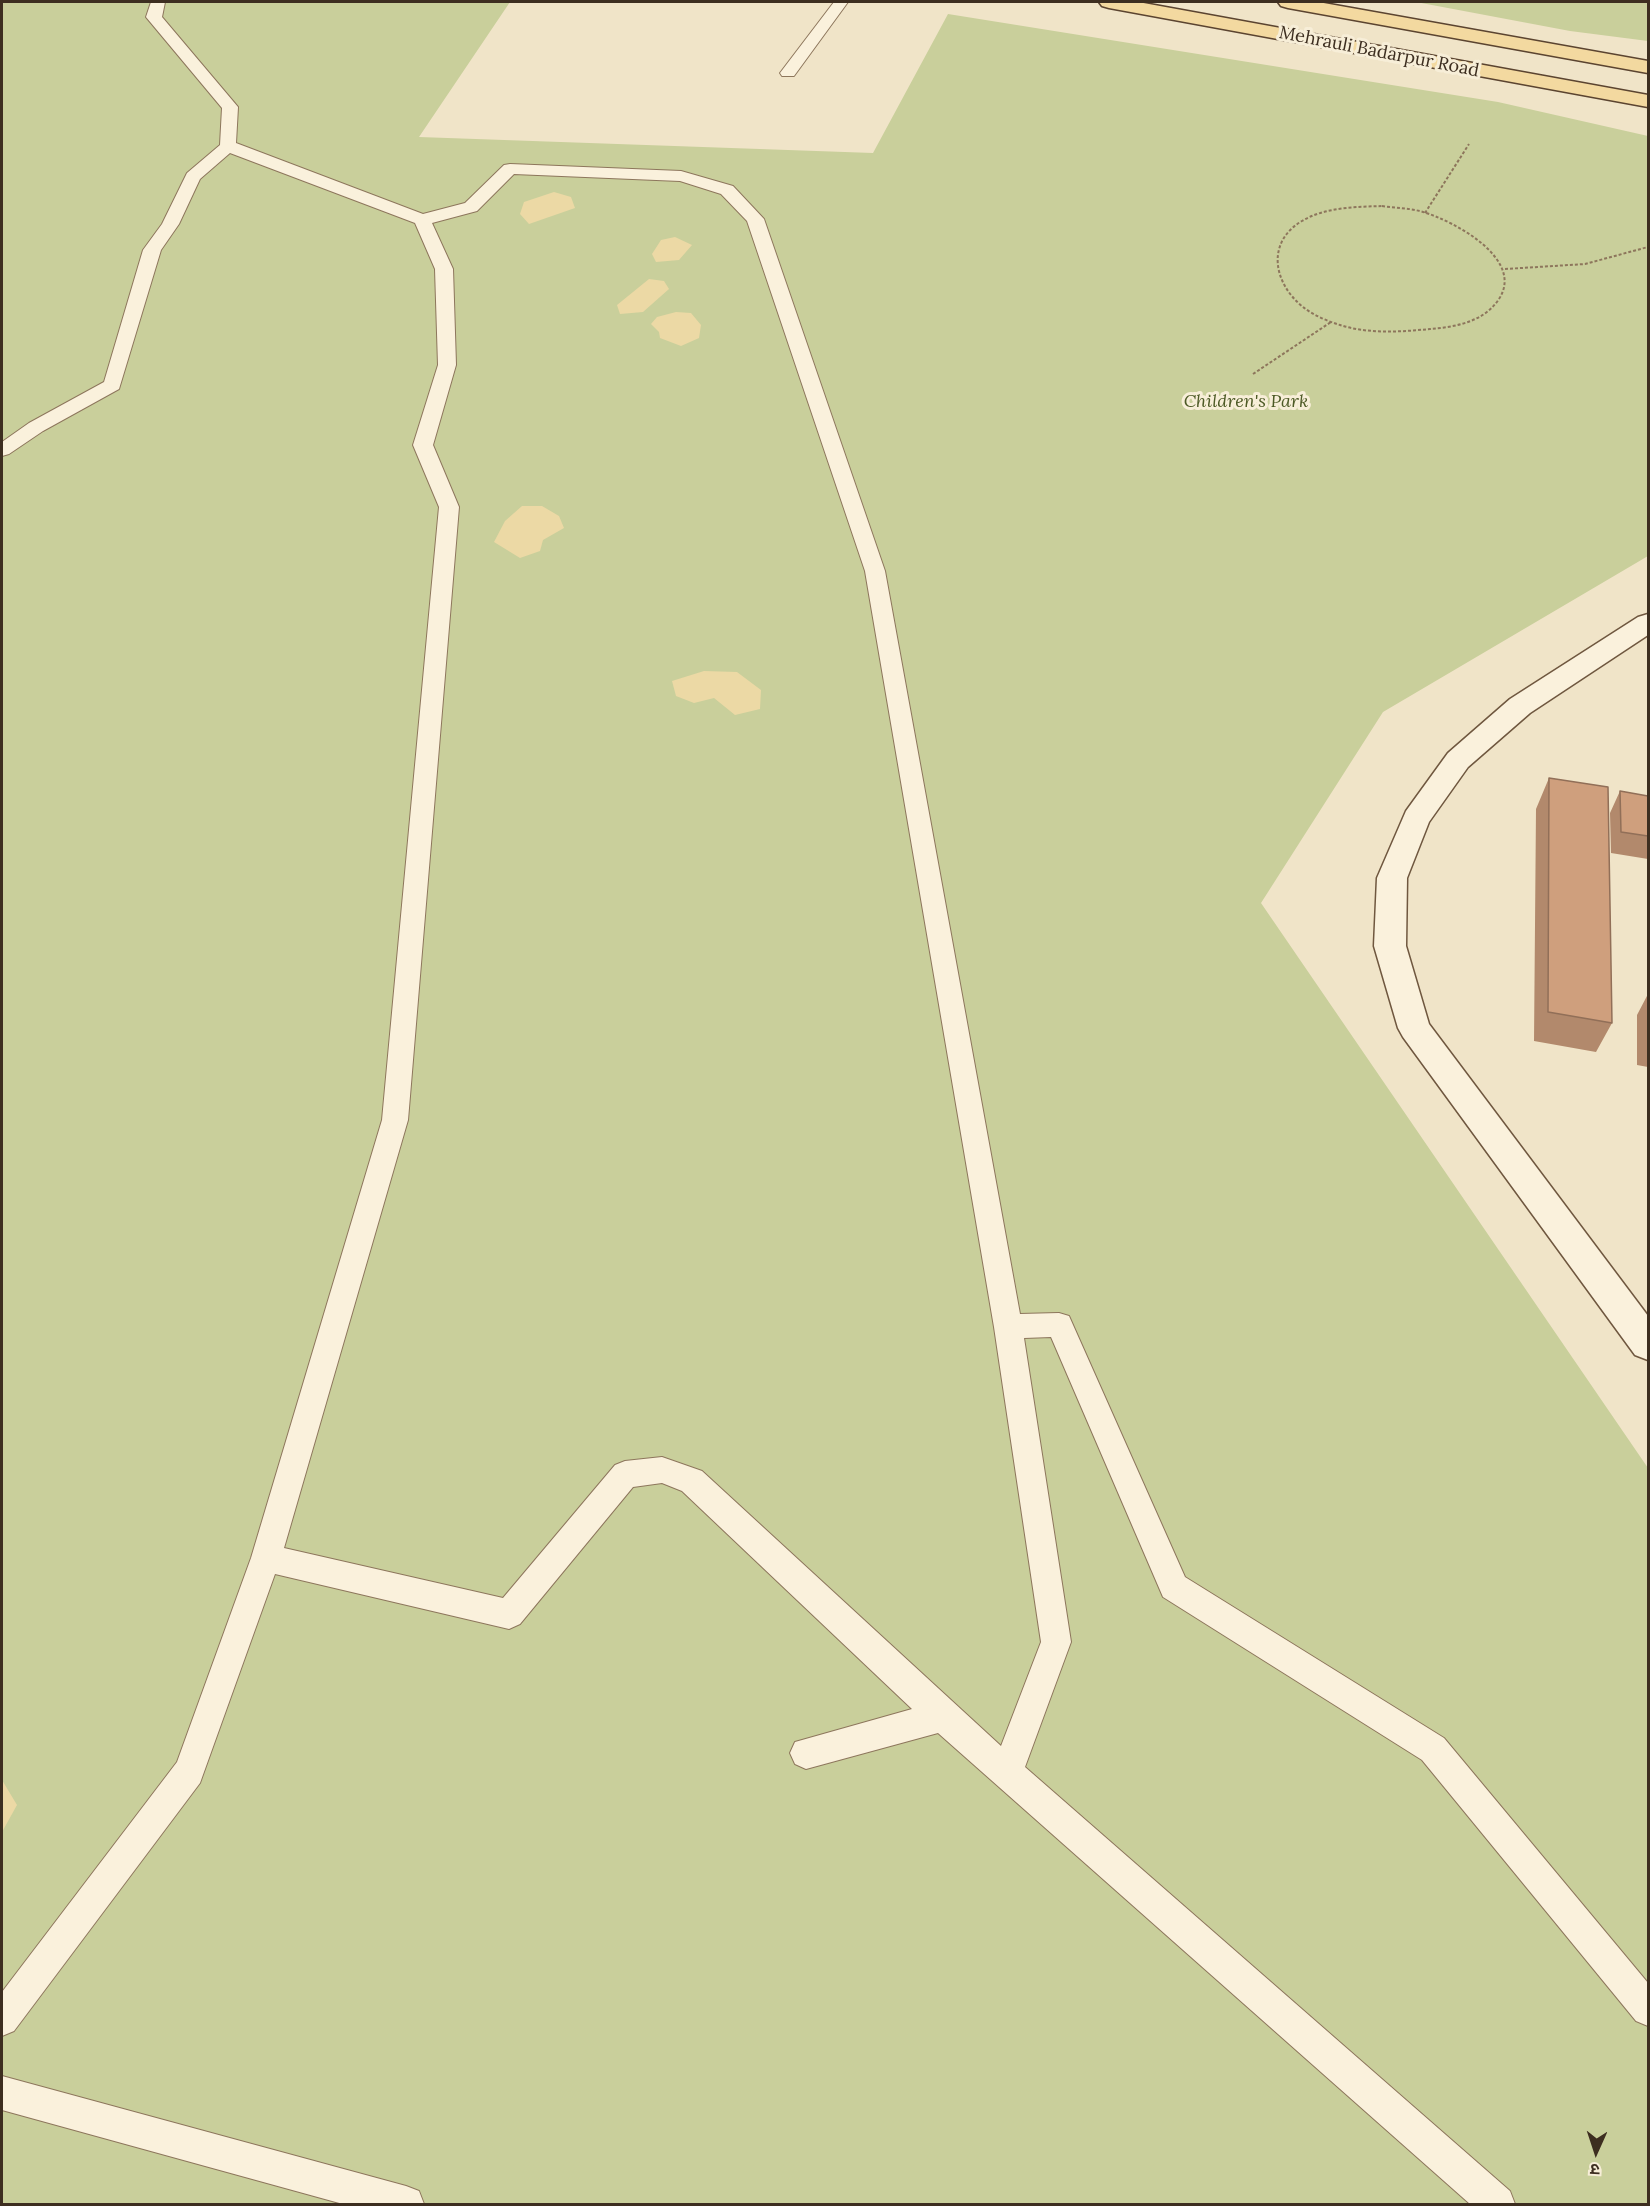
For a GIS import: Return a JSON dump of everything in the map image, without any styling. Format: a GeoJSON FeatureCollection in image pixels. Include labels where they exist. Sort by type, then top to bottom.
{"type":"FeatureCollection","features":[{"type":"Feature","properties":{"kind":"main road","name":"Mehrauli Badarpur Road"},"geometry":{"type":"LineString","coordinates":[[1109,2],[1648,101]]}},
{"type":"Feature","properties":{"kind":"main road","name":"Mehrauli Badarpur Road"},"geometry":{"type":"LineString","coordinates":[[1287,2],[1648,67]]}},
{"type":"Feature","properties":{"kind":"street"},"geometry":{"type":"LineString","coordinates":[[1648,623],[1520,706],[1458,760],[1416,819],[1392,878],[1390,946],[1414,1028],[1648,1344]]}},
{"type":"Feature","properties":{"kind":"lane"},"geometry":{"type":"LineString","coordinates":[[2,450],[36,427],[112,385],[152,250],[170,224],[193,177],[228,146],[230,107],[154,17],[158,2]]}},
{"type":"Feature","properties":{"kind":"lane"},"geometry":{"type":"LineString","coordinates":[[788,73],[841,2]]}},
{"type":"Feature","properties":{"kind":"lane"},"geometry":{"type":"LineString","coordinates":[[228,146],[422,220],[471,207],[510,169],[681,176],[727,190],[755,219],[875,571],[1008,1328],[1056,1642],[1007,1773]]}},
{"type":"Feature","properties":{"kind":"lane"},"geometry":{"type":"LineString","coordinates":[[2,2019],[189,1772],[266,1558],[395,1120],[449,507],[423,445],[447,365],[444,269],[422,220]]}},
{"type":"Feature","properties":{"kind":"lane"},"geometry":{"type":"LineString","coordinates":[[1008,1328],[1059,1325],[1174,1587],[1433,1749],[1648,2009]]}},
{"type":"Feature","properties":{"kind":"lane"},"geometry":{"type":"LineString","coordinates":[[266,1558],[509,1614],[625,1474],[662,1470],[692,1481],[943,1716],[1497,2205]]}},
{"type":"Feature","properties":{"kind":"lane"},"geometry":{"type":"LineString","coordinates":[[806,1753],[943,1716]]}},
{"type":"Feature","properties":{"kind":"lane"},"geometry":{"type":"LineString","coordinates":[[2,2093],[405,2205]]}},
{"type":"Feature","properties":{"kind":"path"},"geometry":{"type":"LineString","coordinates":[[1425,213],[1469,144]]}},
{"type":"Feature","properties":{"kind":"path"},"geometry":{"type":"LineString","coordinates":[[1382,206],[1425,213],[1455,225],[1478,241],[1505,270],[1506,286],[1496,306],[1474,320],[1446,327],[1401,332],[1365,330],[1331,322],[1301,306],[1280,281],[1274,258],[1282,236],[1303,220],[1347,207],[1382,206]]}},
{"type":"Feature","properties":{"kind":"path"},"geometry":{"type":"LineString","coordinates":[[1505,270],[1585,264],[1648,247]]}},
{"type":"Feature","properties":{"kind":"path"},"geometry":{"type":"LineString","coordinates":[[1253,374],[1331,322]]}},
{"type":"Feature","properties":{"kind":"green space","name":"Children's Park"},"geometry":{"type":"Polygon","coordinates":[[[2,2],[510,2],[419,137],[873,153],[948,14],[1498,102],[1648,136],[1648,556],[1383,712],[1261,903],[1648,1468],[1648,2204],[2,2204],[2,2]]]}},
{"type":"Feature","properties":{"kind":"green space"},"geometry":{"type":"Polygon","coordinates":[[[1416,2],[1648,2],[1648,41],[1570,31],[1416,2]]]}},
{"type":"Feature","properties":{"kind":"sand"},"geometry":{"type":"Polygon","coordinates":[[[554,192],[571,197],[575,208],[529,224],[520,214],[524,202],[554,192]]]}},
{"type":"Feature","properties":{"kind":"sand"},"geometry":{"type":"Polygon","coordinates":[[[675,237],[692,245],[679,260],[656,262],[652,254],[661,240],[675,237]]]}},
{"type":"Feature","properties":{"kind":"sand"},"geometry":{"type":"Polygon","coordinates":[[[649,279],[664,281],[669,289],[643,312],[620,314],[617,305],[649,279]]]}},
{"type":"Feature","properties":{"kind":"sand"},"geometry":{"type":"Polygon","coordinates":[[[676,312],[691,313],[701,325],[699,338],[681,346],[660,338],[659,332],[651,324],[657,317],[676,312]]]}},
{"type":"Feature","properties":{"kind":"sand"},"geometry":{"type":"Polygon","coordinates":[[[522,506],[542,506],[559,516],[564,528],[543,540],[540,551],[520,558],[494,542],[505,521],[522,506]]]}},
{"type":"Feature","properties":{"kind":"sand"},"geometry":{"type":"Polygon","coordinates":[[[704,671],[737,672],[761,690],[760,709],[735,715],[714,698],[694,703],[676,696],[672,681],[704,671]]]}},
{"type":"Feature","properties":{"kind":"sand"},"geometry":{"type":"Polygon","coordinates":[[[2,1780],[17,1805],[2,1832],[2,1780]]]}},
{"type":"Feature","properties":{"kind":"building"},"geometry":{"type":"Polygon","coordinates":[[[1549,778],[1608,787],[1612,1023],[1548,1012],[1549,778]]]}},
{"type":"Feature","properties":{"kind":"building"},"geometry":{"type":"Polygon","coordinates":[[[1620,791],[1648,796],[1648,836],[1621,832],[1620,791]]]}}]}
